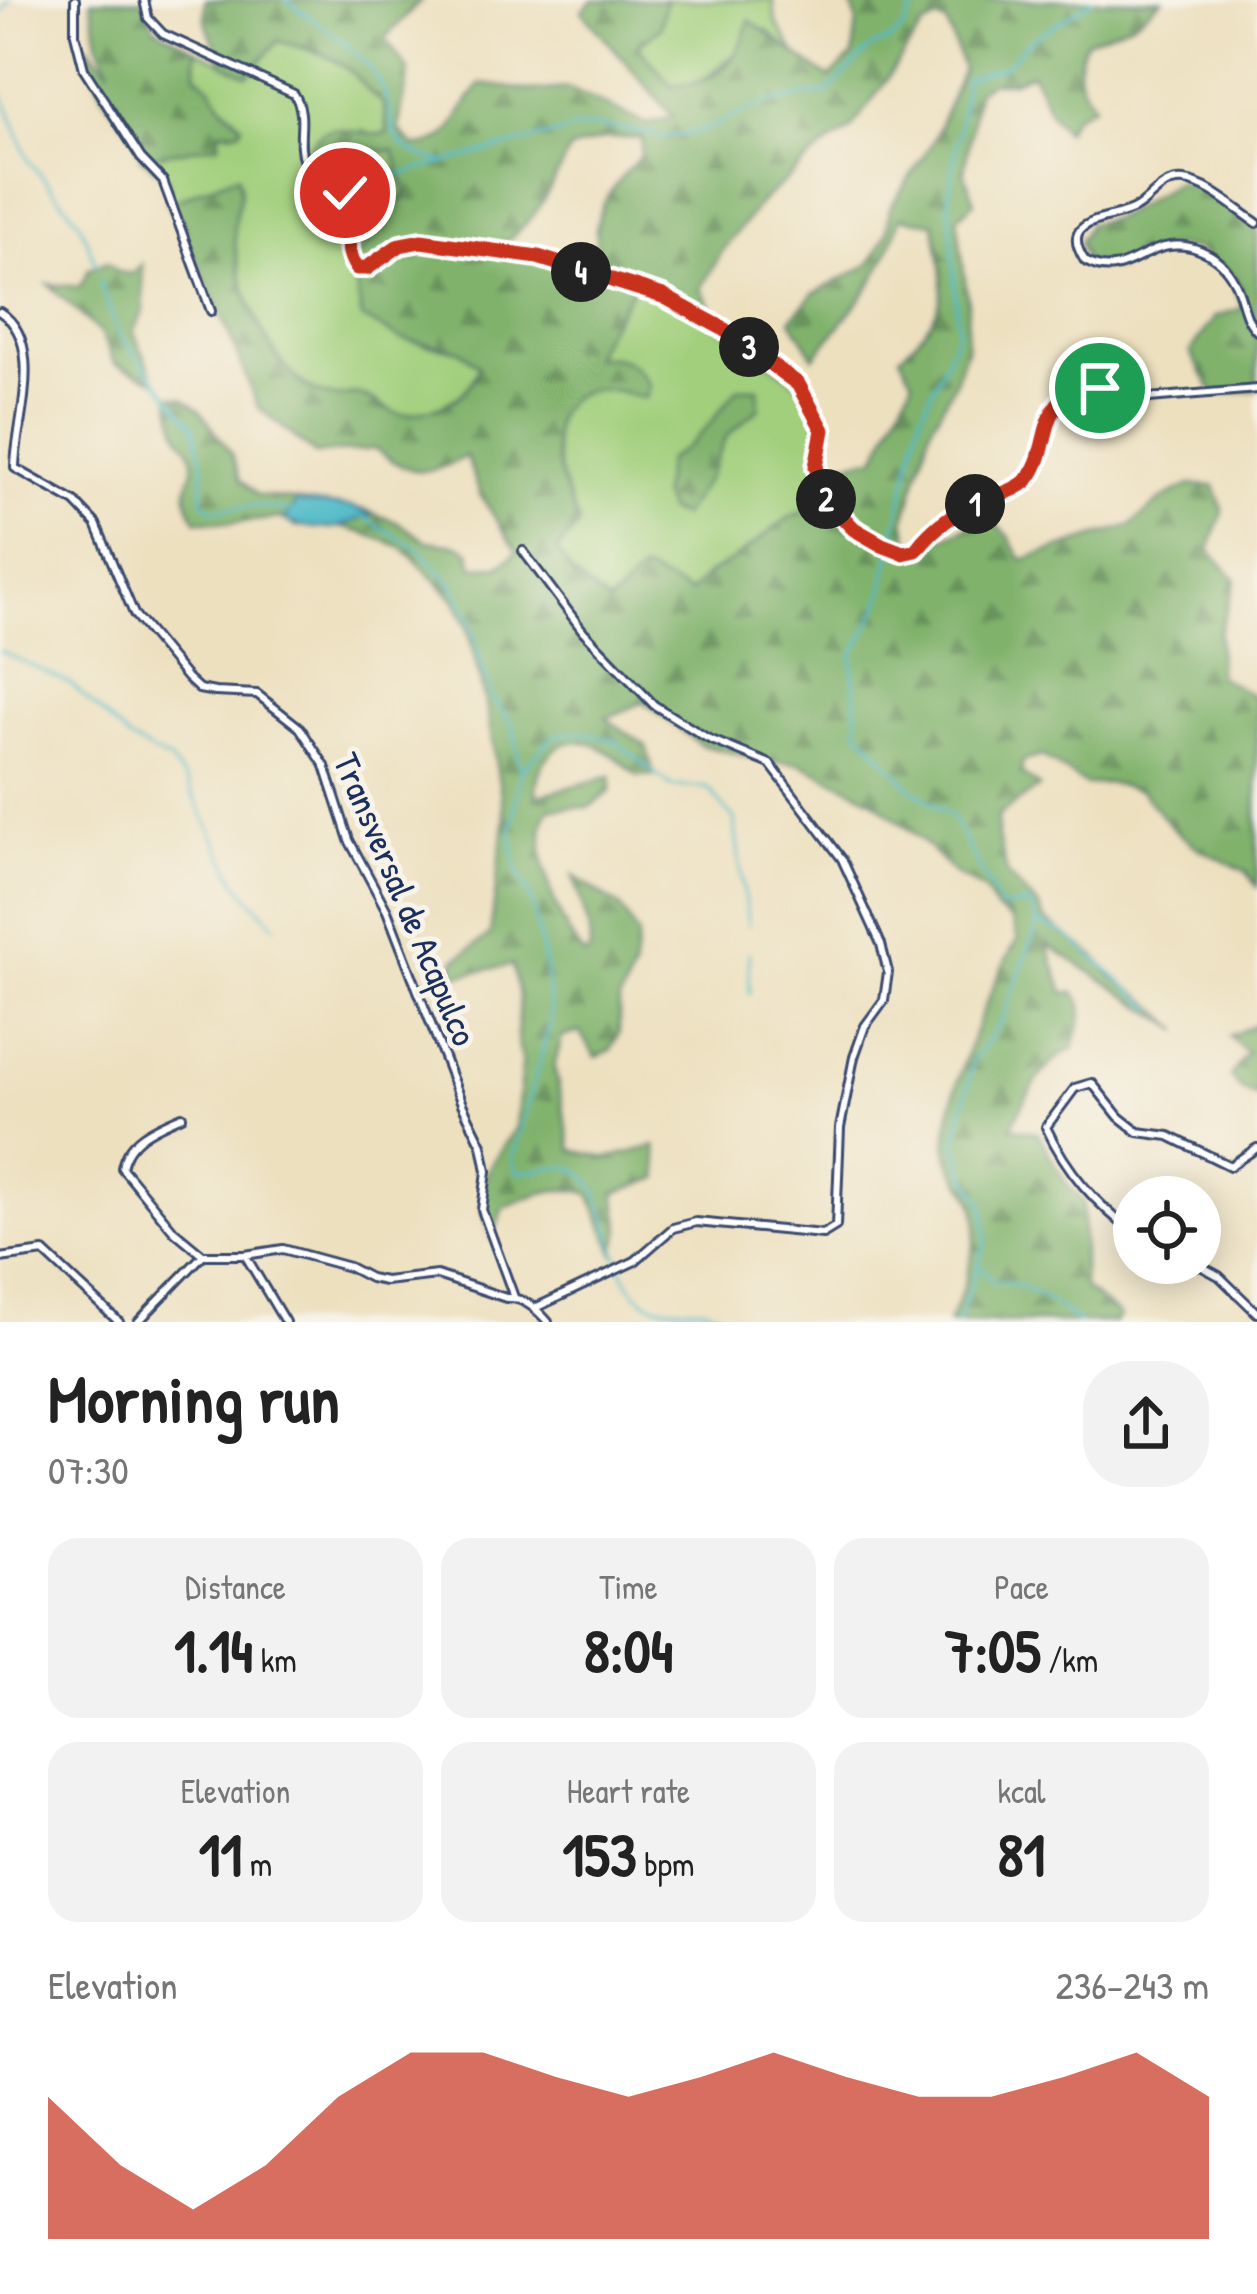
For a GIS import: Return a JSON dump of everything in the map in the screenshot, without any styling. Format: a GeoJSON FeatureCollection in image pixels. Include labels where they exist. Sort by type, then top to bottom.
{"type":"FeatureCollection","features":[{"type":"Feature","properties":{"kind":"street"},"geometry":{"type":"LineString","coordinates":[[75,0],[75,34],[84,69],[141,158],[163,181],[212,311]]}},
{"type":"Feature","properties":{"kind":"street"},"geometry":{"type":"LineString","coordinates":[[144,0],[148,18],[164,34],[294,94],[302,110],[304,161],[309,170],[350,199],[348,251],[357,268],[367,268],[400,245],[421,241],[538,257],[663,296],[722,328],[798,384],[823,430],[816,467],[828,502],[854,529],[898,552],[916,550],[947,517],[1025,481],[1049,416],[1074,392],[1100,388],[1149,398],[1257,388]]}},
{"type":"Feature","properties":{"kind":"street"},"geometry":{"type":"LineString","coordinates":[[1257,223],[1197,185],[1176,181],[1126,213],[1089,222],[1080,233],[1078,248],[1085,261],[1107,269],[1159,248],[1184,244],[1196,248],[1228,271],[1247,321],[1257,331]]}},
{"type":"Feature","properties":{"kind":"street","name":"Transversal de Acapulco"},"geometry":{"type":"LineString","coordinates":[[0,312],[14,322],[24,354],[25,406],[15,468],[75,502],[96,524],[134,614],[199,689],[257,694],[300,728],[326,766],[350,841],[387,911],[482,1145],[487,1171],[482,1210],[514,1297]]}},
{"type":"Feature","properties":{"kind":"street"},"geometry":{"type":"LineString","coordinates":[[524,551],[583,631],[654,705],[707,738],[770,764],[842,859],[888,973],[884,1000],[865,1026],[854,1058],[840,1127],[836,1226],[823,1234],[695,1222],[674,1228],[635,1261],[535,1308]]}},
{"type":"Feature","properties":{"kind":"street"},"geometry":{"type":"LineString","coordinates":[[1113,1215],[1066,1166],[1046,1127],[1075,1088],[1092,1082],[1119,1118],[1138,1132],[1169,1136],[1213,1161],[1230,1166],[1257,1148]]}},
{"type":"Feature","properties":{"kind":"street"},"geometry":{"type":"LineString","coordinates":[[182,1116],[149,1130],[129,1150],[122,1168],[174,1232],[203,1255],[283,1249],[385,1281],[437,1275],[514,1297],[548,1322]]}},
{"type":"Feature","properties":{"kind":"street"},"geometry":{"type":"LineString","coordinates":[[0,1258],[44,1252],[119,1322]]}},
{"type":"Feature","properties":{"kind":"street"},"geometry":{"type":"LineString","coordinates":[[138,1322],[203,1255]]}},
{"type":"Feature","properties":{"kind":"street"},"geometry":{"type":"LineString","coordinates":[[244,1255],[285,1322]]}},
{"type":"Feature","properties":{"kind":"street"},"geometry":{"type":"LineString","coordinates":[[1221,1278],[1257,1313]]}},
{"type":"Feature","properties":{"kind":"green space"},"geometry":{"type":"Polygon","coordinates":[[[91,0],[144,0],[154,27],[196,50],[196,74],[242,124],[240,130],[220,131],[219,144],[141,158],[94,73],[87,44],[110,70],[98,41],[91,0]]]}},
{"type":"Feature","properties":{"kind":"green space"},"geometry":{"type":"Polygon","coordinates":[[[205,0],[422,0],[385,38],[409,71],[398,129],[413,146],[428,145],[448,133],[481,84],[534,91],[568,88],[647,124],[673,117],[582,11],[593,0],[666,0],[660,28],[638,46],[671,85],[700,81],[723,68],[739,48],[749,20],[829,78],[853,56],[857,21],[850,0],[1162,0],[1134,22],[1086,41],[1078,74],[1094,105],[1073,116],[1065,131],[1050,113],[1032,73],[1011,82],[991,82],[977,91],[964,172],[975,202],[957,217],[968,303],[966,349],[931,427],[905,519],[911,553],[987,518],[1008,535],[1022,560],[1132,525],[1162,499],[1190,485],[1215,486],[1223,512],[1209,549],[1236,580],[1219,632],[1218,676],[1257,698],[1257,886],[1245,871],[1198,848],[1172,828],[1141,791],[1110,783],[1086,785],[1042,756],[1023,761],[1021,773],[1039,787],[998,816],[998,838],[1008,876],[1039,907],[1045,920],[1095,956],[1113,977],[1181,1031],[1047,944],[1064,993],[1074,992],[1079,998],[1082,1019],[1074,1048],[1044,1071],[1011,1127],[1038,1133],[1066,1183],[1083,1201],[1083,1287],[1120,1316],[1116,1322],[948,1322],[976,1232],[973,1200],[949,1158],[951,1110],[982,1014],[1018,939],[1012,921],[996,910],[985,891],[955,874],[872,799],[800,763],[770,762],[701,745],[644,702],[606,718],[646,746],[654,775],[638,776],[603,749],[577,741],[549,755],[536,785],[537,796],[611,776],[611,791],[590,807],[550,808],[542,841],[544,862],[556,906],[585,956],[590,950],[589,928],[573,875],[620,907],[638,936],[633,971],[619,1001],[619,1033],[610,1051],[596,1057],[579,1032],[562,1037],[554,1067],[572,1150],[607,1158],[656,1146],[659,1178],[615,1193],[621,1230],[614,1252],[590,1194],[579,1191],[546,1192],[504,1208],[492,1237],[482,1210],[487,1171],[516,1127],[522,1063],[517,1037],[519,997],[512,965],[451,976],[456,959],[490,935],[505,819],[467,626],[454,599],[402,547],[341,527],[296,526],[281,518],[230,523],[196,520],[187,498],[193,462],[176,426],[169,395],[184,398],[200,410],[232,455],[240,479],[257,495],[365,510],[399,523],[426,541],[470,551],[474,567],[499,566],[517,552],[481,496],[466,456],[440,468],[419,470],[375,449],[315,454],[258,407],[219,309],[168,203],[238,175],[236,250],[249,301],[274,352],[309,388],[330,396],[365,397],[395,413],[408,414],[452,401],[467,388],[479,366],[460,350],[401,339],[362,318],[352,264],[406,193],[394,151],[359,150],[326,181],[305,163],[320,134],[329,130],[388,133],[383,103],[337,61],[278,41],[248,75],[223,64],[205,21],[205,0]],[[937,20],[923,27],[852,129],[761,202],[723,250],[701,288],[722,329],[663,297],[633,287],[593,357],[633,365],[650,386],[646,398],[589,390],[570,399],[559,412],[555,448],[579,524],[557,551],[572,574],[609,604],[642,570],[690,593],[708,574],[791,516],[828,504],[818,479],[843,463],[876,457],[913,380],[900,356],[929,324],[941,296],[934,223],[900,218],[875,277],[814,357],[791,320],[813,294],[870,264],[887,233],[890,208],[933,141],[963,69],[947,23],[937,20]],[[607,138],[570,149],[531,218],[493,250],[539,258],[602,279],[596,241],[600,211],[641,156],[642,138],[607,138]]]}},
{"type":"Feature","properties":{"kind":"green space"},"geometry":{"type":"Polygon","coordinates":[[[666,0],[773,0],[776,22],[797,57],[766,30],[696,85],[671,85],[638,46],[660,28],[666,0]]]}},
{"type":"Feature","properties":{"kind":"green space"},"geometry":{"type":"Polygon","coordinates":[[[278,41],[341,64],[383,103],[388,133],[374,137],[363,131],[360,150],[394,151],[406,193],[352,264],[425,345],[460,350],[479,366],[470,390],[433,410],[402,415],[364,396],[332,396],[311,388],[292,373],[261,329],[241,276],[234,229],[238,175],[168,203],[169,180],[141,158],[218,144],[220,131],[232,132],[236,117],[196,74],[196,50],[247,75],[278,41]]]}},
{"type":"Feature","properties":{"kind":"green space"},"geometry":{"type":"Polygon","coordinates":[[[1177,182],[1198,186],[1257,224],[1257,390],[1218,394],[1190,352],[1216,316],[1243,308],[1229,272],[1197,249],[1173,246],[1116,269],[1086,263],[1079,242],[1089,224],[1118,217],[1177,182]]]}},
{"type":"Feature","properties":{"kind":"green space"},"geometry":{"type":"Polygon","coordinates":[[[107,262],[119,272],[133,274],[142,264],[144,312],[133,331],[156,381],[114,363],[101,334],[48,284],[80,287],[89,269],[107,262]]]}},
{"type":"Feature","properties":{"kind":"green space"},"geometry":{"type":"Polygon","coordinates":[[[633,287],[663,297],[722,329],[798,384],[823,430],[817,460],[829,503],[791,516],[733,561],[708,574],[690,593],[609,604],[572,574],[556,550],[578,524],[559,469],[554,429],[570,399],[589,390],[647,397],[593,359],[633,287]]]}},
{"type":"Feature","properties":{"kind":"green space"},"geometry":{"type":"Polygon","coordinates":[[[738,388],[758,388],[759,408],[726,437],[709,476],[682,516],[668,512],[661,494],[667,460],[697,437],[738,388]]]}},
{"type":"Feature","properties":{"kind":"green space"},"geometry":{"type":"Polygon","coordinates":[[[1257,1024],[1257,1096],[1242,1090],[1230,1077],[1247,1053],[1229,1036],[1257,1024]]]}},
{"type":"Feature","properties":{"kind":"water"},"geometry":{"type":"Polygon","coordinates":[[[296,502],[352,507],[373,516],[338,527],[306,527],[285,520],[296,502]]]}},
{"type":"Feature","properties":{"kind":"waterway"},"geometry":{"type":"LineString","coordinates":[[0,15],[10,0]]}},
{"type":"Feature","properties":{"kind":"waterway"},"geometry":{"type":"LineString","coordinates":[[286,0],[369,67],[387,99],[398,138],[407,148],[446,162]]}},
{"type":"Feature","properties":{"kind":"waterway"},"geometry":{"type":"LineString","coordinates":[[329,178],[379,180],[596,126],[669,137],[700,132],[766,103],[828,92],[871,47],[889,41],[904,28],[918,0]]}},
{"type":"Feature","properties":{"kind":"waterway"},"geometry":{"type":"LineString","coordinates":[[958,1322],[986,1242],[984,1204],[964,1172],[956,1142],[973,1061],[1002,1020],[1038,924],[1031,904],[1001,908],[953,818],[909,786],[858,729],[852,658],[880,604],[920,417],[958,333],[949,196],[966,79],[1005,66],[1028,42],[1093,0]]}},
{"type":"Feature","properties":{"kind":"waterway"},"geometry":{"type":"LineString","coordinates":[[0,88],[29,161],[79,221],[97,267]]}},
{"type":"Feature","properties":{"kind":"waterway"},"geometry":{"type":"LineString","coordinates":[[100,282],[118,333],[194,426],[203,465],[202,501],[211,509],[258,506],[293,512]]}},
{"type":"Feature","properties":{"kind":"waterway"},"geometry":{"type":"LineString","coordinates":[[362,516],[420,550],[454,586],[469,617],[490,695],[513,726],[521,771],[511,833],[516,867],[531,898],[551,1021],[512,1159],[517,1172],[558,1167],[580,1172],[601,1203],[630,1286],[643,1299],[664,1307],[710,1309],[731,1322]]}},
{"type":"Feature","properties":{"kind":"waterway"},"geometry":{"type":"LineString","coordinates":[[0,651],[71,684],[130,740],[170,761],[186,781],[238,884],[275,926]]}},
{"type":"Feature","properties":{"kind":"waterway"},"geometry":{"type":"LineString","coordinates":[[521,771],[553,736],[578,732],[614,740],[671,786],[708,788],[734,819],[748,925]]}},
{"type":"Feature","properties":{"kind":"waterway"},"geometry":{"type":"LineString","coordinates":[[1040,924],[1064,933],[1154,1009]]}},
{"type":"Feature","properties":{"kind":"waterway"},"geometry":{"type":"LineString","coordinates":[[749,953],[750,993]]}},
{"type":"Feature","properties":{"kind":"waterway"},"geometry":{"type":"LineString","coordinates":[[980,1266],[994,1282],[1026,1289],[1078,1322]]}},
{"type":"Feature","properties":{"kind":"route"},"geometry":{"type":"LineString","coordinates":[[345,193],[352,209],[348,251],[357,268],[367,268],[400,245],[421,241],[538,257],[663,296],[722,328],[798,384],[823,430],[816,467],[828,502],[854,529],[898,552],[916,550],[947,517],[1017,488],[1035,464],[1044,427],[1056,407],[1074,392],[1100,388]]}}]}
